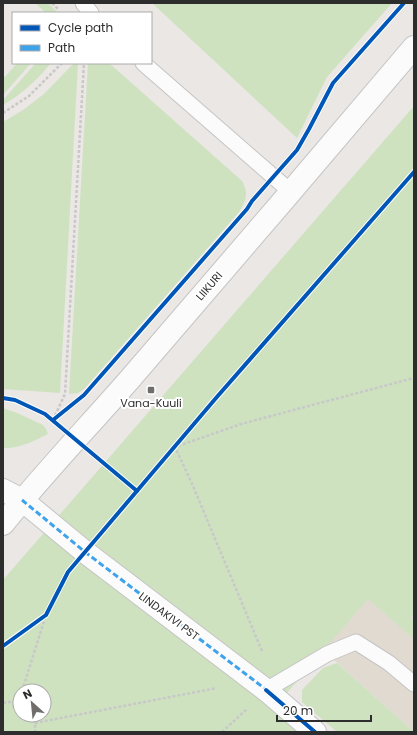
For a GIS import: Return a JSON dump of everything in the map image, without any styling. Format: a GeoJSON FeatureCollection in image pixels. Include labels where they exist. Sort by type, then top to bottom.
{"type":"FeatureCollection","features":[{"type":"Feature","properties":{"kind":"street","name":"LIIKURI"},"geometry":{"type":"LineString","coordinates":[[3,524],[22,500],[76,440],[291,192],[414,47]]}},
{"type":"Feature","properties":{"kind":"street"},"geometry":{"type":"LineString","coordinates":[[3,490],[22,500]]}},
{"type":"Feature","properties":{"kind":"street","name":"LINDAKIVI PST"},"geometry":{"type":"LineString","coordinates":[[22,500],[85,552],[266,690],[315,732]]}},
{"type":"Feature","properties":{"kind":"lane"},"geometry":{"type":"LineString","coordinates":[[83,3],[90,12]]}},
{"type":"Feature","properties":{"kind":"lane"},"geometry":{"type":"LineString","coordinates":[[144,64],[291,192]]}},
{"type":"Feature","properties":{"kind":"lane"},"geometry":{"type":"LineString","coordinates":[[266,690],[327,654],[356,642],[389,663],[414,684]]}},
{"type":"Feature","properties":{"kind":"path"},"geometry":{"type":"LineString","coordinates":[[52,3],[62,12]]}},
{"type":"Feature","properties":{"kind":"path"},"geometry":{"type":"LineString","coordinates":[[3,113],[29,96],[61,64]]}},
{"type":"Feature","properties":{"kind":"path"},"geometry":{"type":"LineString","coordinates":[[53,420],[65,394],[84,64]]}},
{"type":"Feature","properties":{"kind":"path"},"geometry":{"type":"LineString","coordinates":[[175,447],[241,424],[414,378]]}},
{"type":"Feature","properties":{"kind":"path"},"geometry":{"type":"LineString","coordinates":[[49,417],[76,440]]}},
{"type":"Feature","properties":{"kind":"path"},"geometry":{"type":"LineString","coordinates":[[170,452],[180,441]]}},
{"type":"Feature","properties":{"kind":"path"},"geometry":{"type":"LineString","coordinates":[[175,447],[193,486],[263,653],[266,690],[222,732]]}},
{"type":"Feature","properties":{"kind":"path"},"geometry":{"type":"LineString","coordinates":[[25,683],[46,615]]}},
{"type":"Feature","properties":{"kind":"path"},"geometry":{"type":"LineString","coordinates":[[52,720],[221,687],[239,669]]}},
{"type":"Feature","properties":{"kind":"path"},"geometry":{"type":"LineString","coordinates":[[34,723],[35,732]]}},
{"type":"Feature","properties":{"kind":"shaded area"},"geometry":{"type":"Polygon","coordinates":[[[414,544],[414,732],[323,650],[414,544]]]}},
{"type":"Feature","properties":{"kind":"green space"},"geometry":{"type":"Polygon","coordinates":[[[35,3],[48,3],[57,12],[45,12],[35,3]]]}},
{"type":"Feature","properties":{"kind":"green space"},"geometry":{"type":"Polygon","coordinates":[[[152,3],[392,3],[327,77],[297,138],[152,3]]]}},
{"type":"Feature","properties":{"kind":"green space"},"geometry":{"type":"Polygon","coordinates":[[[16,64],[30,64],[3,95],[3,75],[5,77],[16,64]]]}},
{"type":"Feature","properties":{"kind":"green space"},"geometry":{"type":"Polygon","coordinates":[[[35,64],[50,64],[17,96],[3,105],[3,100],[35,64]]]}},
{"type":"Feature","properties":{"kind":"green space"},"geometry":{"type":"Polygon","coordinates":[[[73,64],[78,64],[60,393],[3,389],[3,122],[23,110],[44,94],[73,64]]]}},
{"type":"Feature","properties":{"kind":"green space"},"geometry":{"type":"Polygon","coordinates":[[[88,64],[110,64],[242,181],[246,197],[239,212],[84,389],[78,393],[69,394],[88,64]]]}},
{"type":"Feature","properties":{"kind":"green space"},"geometry":{"type":"Polygon","coordinates":[[[414,106],[414,613],[411,617],[414,621],[414,639],[368,599],[273,709],[299,732],[3,732],[3,580],[414,106]]]}},
{"type":"Feature","properties":{"kind":"green space"},"geometry":{"type":"Polygon","coordinates":[[[3,408],[43,425],[48,434],[21,446],[3,448],[3,408]]]}},
{"type":"Feature","properties":{"kind":"green space"},"geometry":{"type":"Polygon","coordinates":[[[337,663],[414,732],[337,732],[302,702],[302,690],[323,668],[337,663]]]}},
{"type":"Feature","properties":{"kind":"marked path"},"geometry":{"type":"LineString","coordinates":[[22,500],[85,552],[268,691]]}},
{"type":"Feature","properties":{"kind":"cycle path"},"geometry":{"type":"LineString","coordinates":[[53,420],[84,395],[297,150],[333,83],[404,3]]}},
{"type":"Feature","properties":{"kind":"cycle path"},"geometry":{"type":"LineString","coordinates":[[3,646],[46,615],[68,572],[216,398],[414,172]]}},
{"type":"Feature","properties":{"kind":"cycle path"},"geometry":{"type":"LineString","coordinates":[[3,398],[15,400],[45,414],[137,491]]}},
{"type":"Feature","properties":{"kind":"cycle path"},"geometry":{"type":"LineString","coordinates":[[266,690],[315,732]]}},
{"type":"Feature","properties":{"kind":"place","name":"Vana-Kuuli"},"geometry":{"type":"Point","coordinates":[151,390]}}]}
